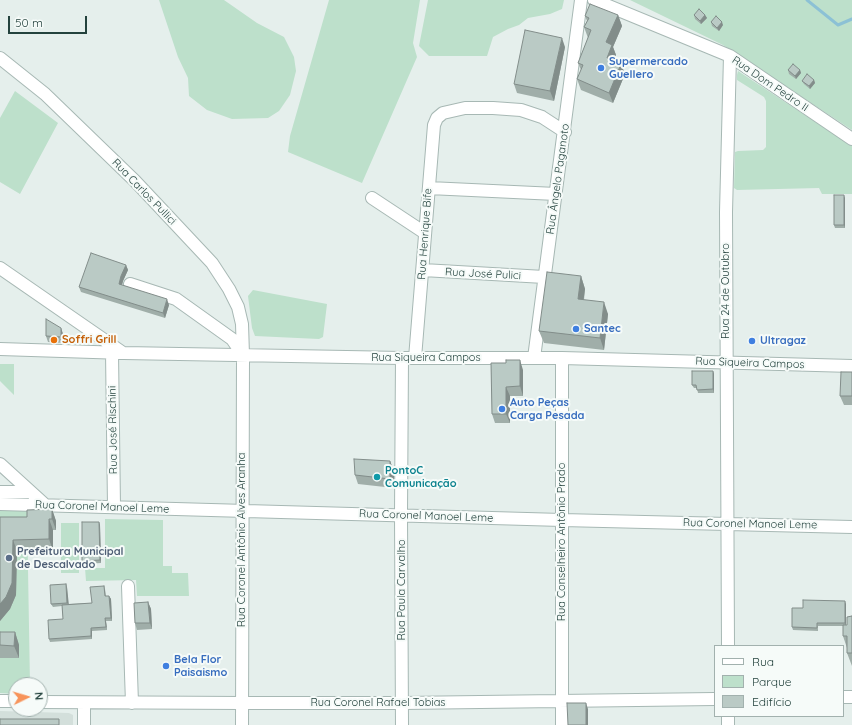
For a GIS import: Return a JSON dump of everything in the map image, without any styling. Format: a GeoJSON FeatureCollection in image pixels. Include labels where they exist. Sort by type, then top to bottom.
{"type":"FeatureCollection","features":[{"type":"Feature","properties":{"kind":"street","name":"Rua Ângelo Paganoto"},"geometry":{"type":"LineString","coordinates":[[534,358],[565,132],[581,0]]}},
{"type":"Feature","properties":{"kind":"street","name":"Rua Dom Pedro II"},"geometry":{"type":"LineString","coordinates":[[594,0],[730,56],[852,139]]}},
{"type":"Feature","properties":{"kind":"street","name":"Rua 24 de Outubro"},"geometry":{"type":"LineString","coordinates":[[728,645],[726,212],[730,56]]}},
{"type":"Feature","properties":{"kind":"street","name":"Rua Carlos Pullici"},"geometry":{"type":"LineString","coordinates":[[0,58],[45,94],[136,181],[212,262],[229,289],[238,307],[242,324],[243,355]]}},
{"type":"Feature","properties":{"kind":"street","name":"Rua Henrique Bife"},"geometry":{"type":"LineString","coordinates":[[415,358],[434,125],[438,118],[443,113],[465,108],[522,110],[542,117],[565,132]]}},
{"type":"Feature","properties":{"kind":"street"},"geometry":{"type":"LineString","coordinates":[[429,188],[556,194]]}},
{"type":"Feature","properties":{"kind":"street"},"geometry":{"type":"LineString","coordinates":[[372,198],[425,232]]}},
{"type":"Feature","properties":{"kind":"street"},"geometry":{"type":"LineString","coordinates":[[0,268],[118,353]]}},
{"type":"Feature","properties":{"kind":"street","name":"Rua José Pulici"},"geometry":{"type":"LineString","coordinates":[[422,270],[544,277]]}},
{"type":"Feature","properties":{"kind":"street"},"geometry":{"type":"LineString","coordinates":[[130,284],[176,299],[232,339],[243,355]]}},
{"type":"Feature","properties":{"kind":"street","name":"Rua Siqueira Campos"},"geometry":{"type":"LineString","coordinates":[[0,349],[118,353],[402,358],[562,358],[852,366]]}},
{"type":"Feature","properties":{"kind":"street","name":"Rua José Rischini"},"geometry":{"type":"LineString","coordinates":[[114,507],[118,353]]}},
{"type":"Feature","properties":{"kind":"street","name":"Rua Coronel Antônio Alves Aranha"},"geometry":{"type":"LineString","coordinates":[[242,725],[243,355]]}},
{"type":"Feature","properties":{"kind":"street","name":"Rua Paula Carvalho"},"geometry":{"type":"LineString","coordinates":[[402,358],[402,725]]}},
{"type":"Feature","properties":{"kind":"street","name":"Rua Conselheiro Antônio Prado"},"geometry":{"type":"LineString","coordinates":[[562,358],[562,725]]}},
{"type":"Feature","properties":{"kind":"street"},"geometry":{"type":"LineString","coordinates":[[0,464],[44,504]]}},
{"type":"Feature","properties":{"kind":"street"},"geometry":{"type":"LineString","coordinates":[[0,492],[0,504]]}},
{"type":"Feature","properties":{"kind":"street","name":"Rua Coronel Manoel Leme"},"geometry":{"type":"LineString","coordinates":[[0,492],[30,492]]}},
{"type":"Feature","properties":{"kind":"street","name":"Rua Coronel Manoel Leme"},"geometry":{"type":"LineString","coordinates":[[0,504],[401,514],[562,520],[852,526]]}},
{"type":"Feature","properties":{"kind":"street"},"geometry":{"type":"LineString","coordinates":[[128,586],[132,703]]}},
{"type":"Feature","properties":{"kind":"street","name":"Rua Coronel Rafael Tobias"},"geometry":{"type":"LineString","coordinates":[[48,702],[242,704],[714,699]]}},
{"type":"Feature","properties":{"kind":"street"},"geometry":{"type":"LineString","coordinates":[[84,703],[84,725]]}},
{"type":"Feature","properties":{"kind":"shaded area"},"geometry":{"type":"Polygon","coordinates":[[[0,711],[8,711],[8,717],[48,717],[48,712],[69,713],[73,715],[73,725],[0,725],[0,711]]]}},
{"type":"Feature","properties":{"kind":"green space"},"geometry":{"type":"Polygon","coordinates":[[[159,0],[224,0],[257,23],[284,37],[294,57],[296,71],[290,95],[279,111],[268,118],[232,119],[207,110],[189,96],[188,78],[178,57],[159,0]]]}},
{"type":"Feature","properties":{"kind":"green space"},"geometry":{"type":"Polygon","coordinates":[[[329,0],[420,0],[413,43],[417,57],[362,183],[288,152],[290,136],[329,0]]]}},
{"type":"Feature","properties":{"kind":"green space"},"geometry":{"type":"Polygon","coordinates":[[[428,0],[564,0],[562,9],[550,14],[528,18],[519,25],[493,37],[487,56],[429,56],[419,46],[428,0]]]}},
{"type":"Feature","properties":{"kind":"green space"},"geometry":{"type":"Polygon","coordinates":[[[630,0],[852,0],[852,130],[723,45],[630,0]]]}},
{"type":"Feature","properties":{"kind":"green space"},"geometry":{"type":"Polygon","coordinates":[[[738,71],[852,146],[852,194],[822,194],[819,188],[737,190],[734,188],[735,152],[763,150],[766,147],[766,101],[764,97],[737,80],[738,71]]]}},
{"type":"Feature","properties":{"kind":"green space"},"geometry":{"type":"Polygon","coordinates":[[[15,91],[58,123],[20,194],[0,182],[0,118],[15,91]]]}},
{"type":"Feature","properties":{"kind":"green space"},"geometry":{"type":"Polygon","coordinates":[[[253,290],[327,304],[323,337],[319,339],[255,336],[252,328],[248,296],[253,290]]]}},
{"type":"Feature","properties":{"kind":"green space"},"geometry":{"type":"Polygon","coordinates":[[[0,364],[14,364],[14,395],[0,381],[0,364]]]}},
{"type":"Feature","properties":{"kind":"green space"},"geometry":{"type":"Polygon","coordinates":[[[0,511],[27,511],[30,677],[8,677],[8,694],[0,693],[0,511]]]}},
{"type":"Feature","properties":{"kind":"green space"},"geometry":{"type":"Polygon","coordinates":[[[105,519],[163,520],[163,566],[172,566],[172,573],[188,573],[189,596],[137,596],[136,580],[86,581],[85,568],[105,568],[105,519]]]}},
{"type":"Feature","properties":{"kind":"green space"},"geometry":{"type":"Polygon","coordinates":[[[61,523],[79,523],[79,573],[61,573],[61,523]]]}},
{"type":"Feature","properties":{"kind":"building"},"geometry":{"type":"Polygon","coordinates":[[[590,4],[618,15],[606,42],[612,45],[607,58],[621,64],[609,93],[577,79],[583,65],[578,63],[591,30],[584,27],[589,18],[585,16],[590,4]]]}},
{"type":"Feature","properties":{"kind":"building"},"geometry":{"type":"Polygon","coordinates":[[[699,9],[705,15],[700,21],[694,15],[699,9]]]}},
{"type":"Feature","properties":{"kind":"building"},"geometry":{"type":"Polygon","coordinates":[[[716,16],[722,22],[717,28],[711,22],[716,16]]]}},
{"type":"Feature","properties":{"kind":"building"},"geometry":{"type":"Polygon","coordinates":[[[525,30],[562,38],[550,91],[514,84],[525,30]]]}},
{"type":"Feature","properties":{"kind":"building"},"geometry":{"type":"Polygon","coordinates":[[[793,64],[800,70],[795,76],[788,70],[793,64]]]}},
{"type":"Feature","properties":{"kind":"building"},"geometry":{"type":"Polygon","coordinates":[[[807,74],[814,80],[809,86],[802,81],[807,74]]]}},
{"type":"Feature","properties":{"kind":"building"},"geometry":{"type":"Polygon","coordinates":[[[834,195],[844,195],[844,225],[834,225],[834,195]]]}},
{"type":"Feature","properties":{"kind":"building"},"geometry":{"type":"Polygon","coordinates":[[[91,253],[126,265],[119,284],[167,299],[163,313],[79,287],[91,253]]]}},
{"type":"Feature","properties":{"kind":"building","name":"Santec"},"geometry":{"type":"Polygon","coordinates":[[[547,272],[581,276],[578,299],[604,302],[600,338],[539,331],[547,272]]]}},
{"type":"Feature","properties":{"kind":"building"},"geometry":{"type":"Polygon","coordinates":[[[46,319],[61,328],[61,337],[46,336],[46,319]]]}},
{"type":"Feature","properties":{"kind":"building","name":"Auto Peças Carga Pesada"},"geometry":{"type":"Polygon","coordinates":[[[506,360],[520,360],[520,386],[506,387],[506,414],[492,414],[491,363],[506,363],[506,360]]]}},
{"type":"Feature","properties":{"kind":"building"},"geometry":{"type":"Polygon","coordinates":[[[692,371],[713,371],[713,389],[697,390],[696,385],[692,385],[692,371]]]}},
{"type":"Feature","properties":{"kind":"building"},"geometry":{"type":"Polygon","coordinates":[[[841,372],[852,372],[852,396],[840,396],[841,372]]]}},
{"type":"Feature","properties":{"kind":"building"},"geometry":{"type":"Polygon","coordinates":[[[354,459],[390,461],[390,479],[355,475],[354,459]]]}},
{"type":"Feature","properties":{"kind":"building"},"geometry":{"type":"Polygon","coordinates":[[[52,509],[52,519],[49,519],[49,539],[13,540],[12,583],[6,597],[0,604],[0,517],[27,517],[27,510],[52,509]]]}},
{"type":"Feature","properties":{"kind":"building"},"geometry":{"type":"Polygon","coordinates":[[[82,522],[99,522],[100,560],[82,561],[82,522]]]}},
{"type":"Feature","properties":{"kind":"building"},"geometry":{"type":"Polygon","coordinates":[[[66,584],[67,603],[51,604],[50,585],[66,584]]]}},
{"type":"Feature","properties":{"kind":"building"},"geometry":{"type":"Polygon","coordinates":[[[104,586],[105,596],[109,596],[111,618],[105,618],[106,627],[91,628],[91,636],[49,639],[48,620],[63,619],[62,605],[92,603],[90,587],[104,586]]]}},
{"type":"Feature","properties":{"kind":"building"},"geometry":{"type":"Polygon","coordinates":[[[803,600],[845,601],[845,623],[817,623],[817,628],[792,627],[792,608],[803,608],[803,600]]]}},
{"type":"Feature","properties":{"kind":"building"},"geometry":{"type":"Polygon","coordinates":[[[148,602],[150,623],[135,623],[134,603],[148,602]]]}},
{"type":"Feature","properties":{"kind":"building"},"geometry":{"type":"Polygon","coordinates":[[[852,616],[852,653],[847,653],[847,636],[843,636],[843,625],[847,625],[847,617],[852,616]]]}},
{"type":"Feature","properties":{"kind":"building"},"geometry":{"type":"Polygon","coordinates":[[[0,632],[15,632],[14,646],[0,645],[0,632]]]}},
{"type":"Feature","properties":{"kind":"building"},"geometry":{"type":"Polygon","coordinates":[[[567,703],[586,703],[586,725],[568,725],[567,703]]]}},
{"type":"Feature","properties":{"kind":"building"},"geometry":{"type":"Polygon","coordinates":[[[0,719],[59,719],[59,725],[0,725],[0,719]]]}},
{"type":"Feature","properties":{"kind":"waterway"},"geometry":{"type":"LineString","coordinates":[[807,0],[838,25],[852,19]]}},
{"type":"Feature","properties":{"kind":"place","name":"Supermercado Guellero"},"geometry":{"type":"Point","coordinates":[601,68]}},
{"type":"Feature","properties":{"kind":"place","name":"Santec"},"geometry":{"type":"Point","coordinates":[576,329]}},
{"type":"Feature","properties":{"kind":"place","name":"Soffri Grill"},"geometry":{"type":"Point","coordinates":[54,340]}},
{"type":"Feature","properties":{"kind":"place","name":"Ultragaz"},"geometry":{"type":"Point","coordinates":[752,341]}},
{"type":"Feature","properties":{"kind":"place","name":"Auto Peças Carga Pesada"},"geometry":{"type":"Point","coordinates":[502,409]}},
{"type":"Feature","properties":{"kind":"place","name":"PontoC Comunicação"},"geometry":{"type":"Point","coordinates":[377,477]}},
{"type":"Feature","properties":{"kind":"place","name":"Prefeitura Municipal de Descalvado"},"geometry":{"type":"Point","coordinates":[9,558]}},
{"type":"Feature","properties":{"kind":"place","name":"Bela Flor Paisaismo"},"geometry":{"type":"Point","coordinates":[166,666]}}]}
